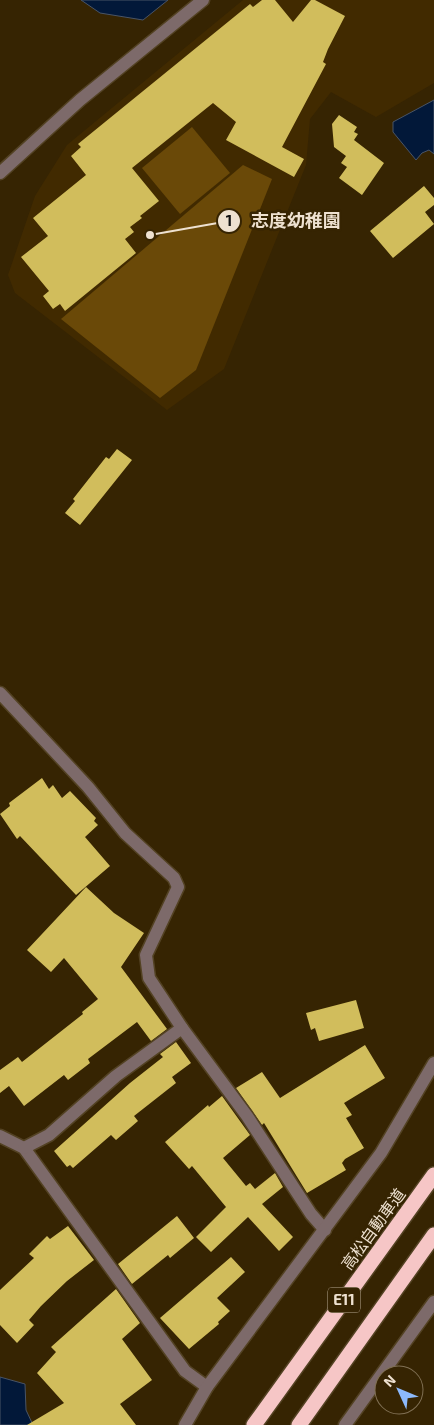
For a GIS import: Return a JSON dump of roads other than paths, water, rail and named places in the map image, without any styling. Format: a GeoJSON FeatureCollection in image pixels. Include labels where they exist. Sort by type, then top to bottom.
{"type":"FeatureCollection","features":[{"type":"Feature","properties":{"kind":"highway","name":"高松自動車道"},"geometry":{"type":"LineString","coordinates":[[254,1425],[434,1175]]}},
{"type":"Feature","properties":{"kind":"highway","name":"E11"},"geometry":{"type":"LineString","coordinates":[[299,1425],[434,1235]]}},
{"type":"Feature","properties":{"kind":"street"},"geometry":{"type":"LineString","coordinates":[[0,173],[80,100],[203,0]]}},
{"type":"Feature","properties":{"kind":"street"},"geometry":{"type":"LineString","coordinates":[[0,693],[88,787],[125,833],[174,878],[178,887],[146,955],[149,978],[182,1028],[247,1116],[311,1214],[325,1230]]}},
{"type":"Feature","properties":{"kind":"street"},"geometry":{"type":"LineString","coordinates":[[24,1148],[50,1135],[116,1076],[182,1028]]}},
{"type":"Feature","properties":{"kind":"street"},"geometry":{"type":"LineString","coordinates":[[185,1425],[207,1387],[381,1153],[434,1063]]}},
{"type":"Feature","properties":{"kind":"street"},"geometry":{"type":"LineString","coordinates":[[0,1136],[24,1148],[185,1372],[207,1387]]}},
{"type":"Feature","properties":{"kind":"street"},"geometry":{"type":"LineString","coordinates":[[345,1425],[434,1302]]}},
{"type":"Feature","properties":{"kind":"water"},"geometry":{"type":"Polygon","coordinates":[[[81,0],[168,0],[143,20],[100,13],[81,0]]]}},
{"type":"Feature","properties":{"kind":"water"},"geometry":{"type":"Polygon","coordinates":[[[434,100],[434,154],[429,150],[422,153],[416,160],[393,132],[393,122],[434,100]]]}},
{"type":"Feature","properties":{"kind":"water"},"geometry":{"type":"Polygon","coordinates":[[[0,1377],[25,1384],[26,1410],[33,1425],[0,1425],[0,1377]]]}},
{"type":"Feature","properties":{"kind":"place","name":"志度幼稚園"},"geometry":{"type":"Point","coordinates":[150,235]}}]}
